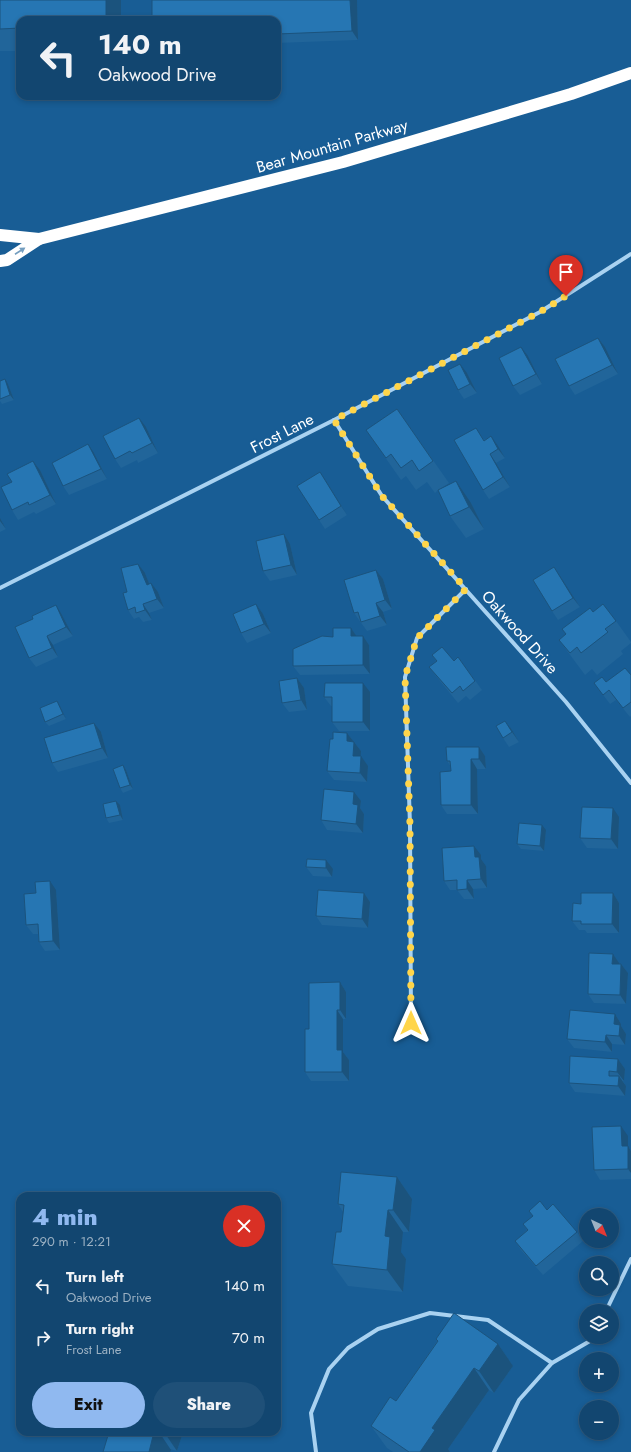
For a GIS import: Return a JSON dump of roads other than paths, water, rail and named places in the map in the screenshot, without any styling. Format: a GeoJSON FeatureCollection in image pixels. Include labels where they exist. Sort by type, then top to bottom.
{"type":"FeatureCollection","features":[{"type":"Feature","properties":{"kind":"highway","name":"Bear Mountain Parkway"},"geometry":{"type":"LineString","coordinates":[[0,261],[7,260],[39,239],[342,162],[571,94],[631,73]]}},
{"type":"Feature","properties":{"kind":"highway","name":"Bear Mountain Parkway"},"geometry":{"type":"LineString","coordinates":[[0,235],[39,239]]}},
{"type":"Feature","properties":{"kind":"street","name":"Frost Lane"},"geometry":{"type":"LineString","coordinates":[[0,588],[334,420],[540,312],[631,254]]}},
{"type":"Feature","properties":{"kind":"street","name":"Oakwood Drive"},"geometry":{"type":"LineString","coordinates":[[334,420],[382,496],[566,702],[631,783]]}},
{"type":"Feature","properties":{"kind":"street"},"geometry":{"type":"LineString","coordinates":[[411,1023],[410,825],[405,677],[417,638],[466,589]]}},
{"type":"Feature","properties":{"kind":"street"},"geometry":{"type":"LineString","coordinates":[[609,1304],[631,1259]]}},
{"type":"Feature","properties":{"kind":"street"},"geometry":{"type":"LineString","coordinates":[[316,1452],[311,1413],[329,1369],[348,1348],[378,1329],[430,1313],[488,1320],[552,1363]]}},
{"type":"Feature","properties":{"kind":"street"},"geometry":{"type":"LineString","coordinates":[[494,1452],[519,1400],[552,1363],[585,1344]]}}]}
